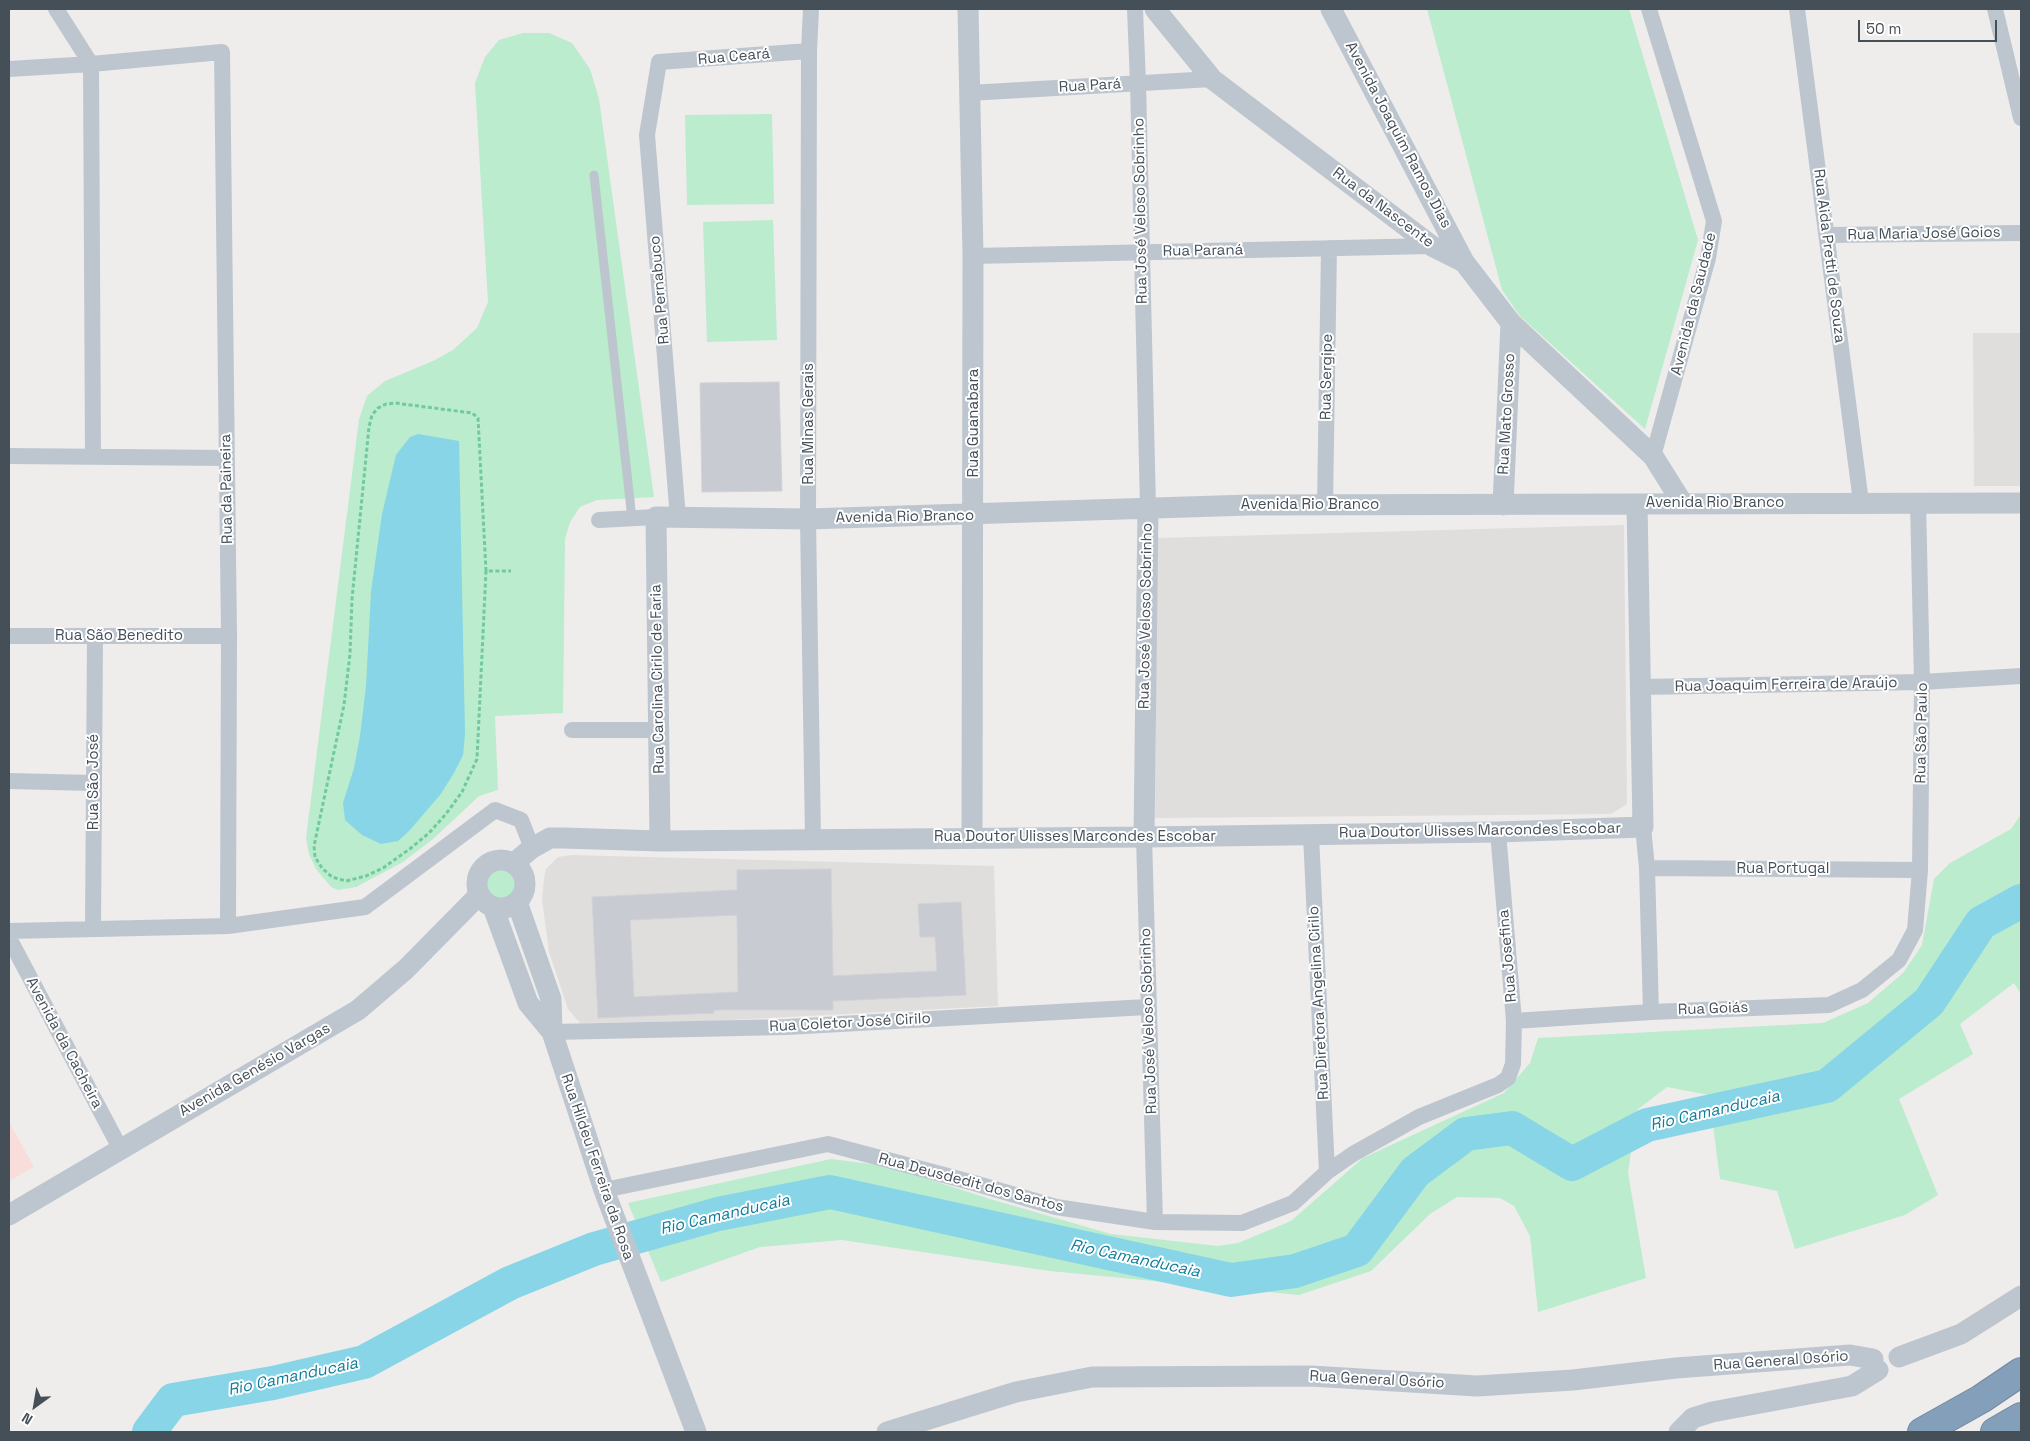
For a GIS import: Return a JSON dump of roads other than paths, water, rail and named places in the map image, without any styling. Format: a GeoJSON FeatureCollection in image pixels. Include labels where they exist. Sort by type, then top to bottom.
{"type":"FeatureCollection","features":[{"type":"Feature","properties":{"kind":"highway"},"geometry":{"type":"LineString","coordinates":[[1922,1432],[1981,1400],[2021,1372]]}},
{"type":"Feature","properties":{"kind":"highway"},"geometry":{"type":"LineString","coordinates":[[1995,1432],[2021,1417]]}},
{"type":"Feature","properties":{"kind":"street"},"geometry":{"type":"LineString","coordinates":[[56,9],[91,64],[93,457]]}},
{"type":"Feature","properties":{"kind":"street","name":"Rua Minas Gerais"},"geometry":{"type":"LineString","coordinates":[[811,9],[809,51],[808,519],[813,840]]}},
{"type":"Feature","properties":{"kind":"street","name":"Rua Guanabara"},"geometry":{"type":"LineString","coordinates":[[968,9],[973,256],[972,838]]}},
{"type":"Feature","properties":{"kind":"street","name":"Rua José Veloso Sobrinho"},"geometry":{"type":"LineString","coordinates":[[1134,9],[1138,83],[1148,507],[1144,837],[1155,1222]]}},
{"type":"Feature","properties":{"kind":"street","name":"Rua da Nascente"},"geometry":{"type":"LineString","coordinates":[[1154,9],[1212,79],[1432,246],[1464,262],[1512,323],[1653,456],[1683,504]]}},
{"type":"Feature","properties":{"kind":"street","name":"Avenida Joaquim Ramos Dias"},"geometry":{"type":"LineString","coordinates":[[1331,9],[1464,262]]}},
{"type":"Feature","properties":{"kind":"street","name":"Avenida da Saudade"},"geometry":{"type":"LineString","coordinates":[[1649,9],[1714,222],[1708,258],[1653,456]]}},
{"type":"Feature","properties":{"kind":"street","name":"Rua Aida Pretti de Souza"},"geometry":{"type":"LineString","coordinates":[[1797,9],[1861,502]]}},
{"type":"Feature","properties":{"kind":"street"},"geometry":{"type":"LineString","coordinates":[[1995,9],[2021,118]]}},
{"type":"Feature","properties":{"kind":"street","name":"Rua Ceará"},"geometry":{"type":"LineString","coordinates":[[659,62],[809,51]]}},
{"type":"Feature","properties":{"kind":"street","name":"Rua da Paineira"},"geometry":{"type":"LineString","coordinates":[[91,64],[222,52],[229,636],[228,926]]}},
{"type":"Feature","properties":{"kind":"street","name":"Rua Pernabuco"},"geometry":{"type":"LineString","coordinates":[[659,62],[647,135],[678,518]]}},
{"type":"Feature","properties":{"kind":"street"},"geometry":{"type":"LineString","coordinates":[[9,69],[91,64]]}},
{"type":"Feature","properties":{"kind":"street","name":"Rua Pará"},"geometry":{"type":"LineString","coordinates":[[969,93],[1212,79]]}},
{"type":"Feature","properties":{"kind":"street","name":"Rua Maria José Goios"},"geometry":{"type":"LineString","coordinates":[[1827,235],[2021,233]]}},
{"type":"Feature","properties":{"kind":"street","name":"Rua Paraná"},"geometry":{"type":"LineString","coordinates":[[973,256],[1432,246]]}},
{"type":"Feature","properties":{"kind":"street","name":"Rua Sergipe"},"geometry":{"type":"LineString","coordinates":[[1325,506],[1329,248]]}},
{"type":"Feature","properties":{"kind":"street","name":"Rua Mato Grosso"},"geometry":{"type":"LineString","coordinates":[[1503,505],[1512,323]]}},
{"type":"Feature","properties":{"kind":"street"},"geometry":{"type":"LineString","coordinates":[[9,456],[227,458]]}},
{"type":"Feature","properties":{"kind":"street","name":"Rua São Paulo"},"geometry":{"type":"LineString","coordinates":[[1899,960],[1915,930],[1920,870],[1922,682],[1918,502]]}},
{"type":"Feature","properties":{"kind":"street","name":"Avenida Rio Branco"},"geometry":{"type":"LineString","coordinates":[[598,520],[656,518],[808,519],[1249,505],[2021,503]]}},
{"type":"Feature","properties":{"kind":"street"},"geometry":{"type":"LineString","coordinates":[[1637,504],[1643,827],[1647,868],[1651,1012]]}},
{"type":"Feature","properties":{"kind":"street","name":"Rua Carolina Cirilo de Faria"},"geometry":{"type":"LineString","coordinates":[[656,518],[660,840]]}},
{"type":"Feature","properties":{"kind":"street","name":"Rua São Benedito"},"geometry":{"type":"LineString","coordinates":[[9,636],[229,636]]}},
{"type":"Feature","properties":{"kind":"street","name":"Rua São José"},"geometry":{"type":"LineString","coordinates":[[93,928],[95,636]]}},
{"type":"Feature","properties":{"kind":"street","name":"Rua Joaquim Ferreira de Araújo"},"geometry":{"type":"LineString","coordinates":[[1641,687],[1922,682],[2021,676]]}},
{"type":"Feature","properties":{"kind":"street"},"geometry":{"type":"LineString","coordinates":[[572,730],[659,730]]}},
{"type":"Feature","properties":{"kind":"street"},"geometry":{"type":"LineString","coordinates":[[9,781],[94,783]]}},
{"type":"Feature","properties":{"kind":"street"},"geometry":{"type":"LineString","coordinates":[[9,931],[228,926],[365,907],[495,810],[521,820],[532,848]]}},
{"type":"Feature","properties":{"kind":"street","name":"Rua Doutor Ulisses Marcondes Escobar"},"geometry":{"type":"LineString","coordinates":[[514,863],[532,848],[550,838],[813,840],[1144,837],[1498,832],[1643,827]]}},
{"type":"Feature","properties":{"kind":"street","name":"Rua Josefina"},"geometry":{"type":"LineString","coordinates":[[1498,832],[1514,1021],[1513,1064],[1508,1078]]}},
{"type":"Feature","properties":{"kind":"street","name":"Rua Diretora Angelina Cirilo"},"geometry":{"type":"LineString","coordinates":[[1311,835],[1326,1172]]}},
{"type":"Feature","properties":{"kind":"street"},"geometry":{"type":"LineString","coordinates":[[499,859],[514,863],[520,869],[525,884],[517,902],[507,907],[486,901],[476,879],[484,865],[499,859]]}},
{"type":"Feature","properties":{"kind":"street","name":"Rua Portugal"},"geometry":{"type":"LineString","coordinates":[[1647,868],[1920,870]]}},
{"type":"Feature","properties":{"kind":"street","name":"Rua Hildeu Ferreira da Rosa"},"geometry":{"type":"LineString","coordinates":[[486,901],[528,1003],[552,1032],[630,1264],[696,1432]]}},
{"type":"Feature","properties":{"kind":"street","name":"Avenida Genésio Vargas"},"geometry":{"type":"LineString","coordinates":[[9,1215],[120,1148],[358,1010],[486,901]]}},
{"type":"Feature","properties":{"kind":"street"},"geometry":{"type":"LineString","coordinates":[[517,902],[551,999],[552,1032]]}},
{"type":"Feature","properties":{"kind":"street","name":"Avenida da Cacheira"},"geometry":{"type":"LineString","coordinates":[[9,938],[120,1148]]}},
{"type":"Feature","properties":{"kind":"street","name":"Rua Goiás"},"geometry":{"type":"LineString","coordinates":[[1514,1021],[1651,1012],[1829,1005],[1862,990],[1899,960]]}},
{"type":"Feature","properties":{"kind":"street","name":"Rua Coletor José Cirilo"},"geometry":{"type":"LineString","coordinates":[[552,1032],[787,1027],[1148,1007]]}},
{"type":"Feature","properties":{"kind":"street","name":"Rua Deusdedit dos Santos"},"geometry":{"type":"LineString","coordinates":[[604,1190],[828,1144],[974,1183],[1056,1208],[1155,1222],[1242,1223],[1293,1203],[1326,1172],[1353,1154],[1418,1117],[1498,1085],[1508,1078]]}},
{"type":"Feature","properties":{"kind":"street"},"geometry":{"type":"LineString","coordinates":[[1875,1364],[1885,1373],[1893,1372],[1898,1365],[1899,1357],[1961,1334],[2021,1296]]}},
{"type":"Feature","properties":{"kind":"street","name":"Rua General Osório"},"geometry":{"type":"LineString","coordinates":[[887,1432],[1016,1392],[1092,1377],[1310,1376],[1477,1386],[1573,1380],[1676,1368],[1850,1355],[1875,1364],[1852,1386],[1712,1412],[1693,1418],[1679,1432]]}},
{"type":"Feature","properties":{"kind":"lane"},"geometry":{"type":"LineString","coordinates":[[594,175],[632,519]]}},
{"type":"Feature","properties":{"kind":"water"},"geometry":{"type":"Polygon","coordinates":[[[418,434],[459,441],[465,734],[463,755],[440,795],[398,841],[381,844],[362,835],[345,820],[343,803],[354,768],[360,736],[366,686],[371,592],[382,514],[396,455],[410,437],[418,434]]]}},
{"type":"Feature","properties":{"kind":"waterway","name":"Rio Camanducaia"},"geometry":{"type":"LineString","coordinates":[[149,1432],[173,1400],[273,1383],[364,1362],[510,1283],[594,1249],[718,1214],[830,1192],[1231,1280],[1295,1271],[1357,1250],[1415,1172],[1466,1134],[1512,1128],[1572,1164],[1647,1125],[1827,1086],[1929,1002],[1981,923],[2021,901]]}}]}
